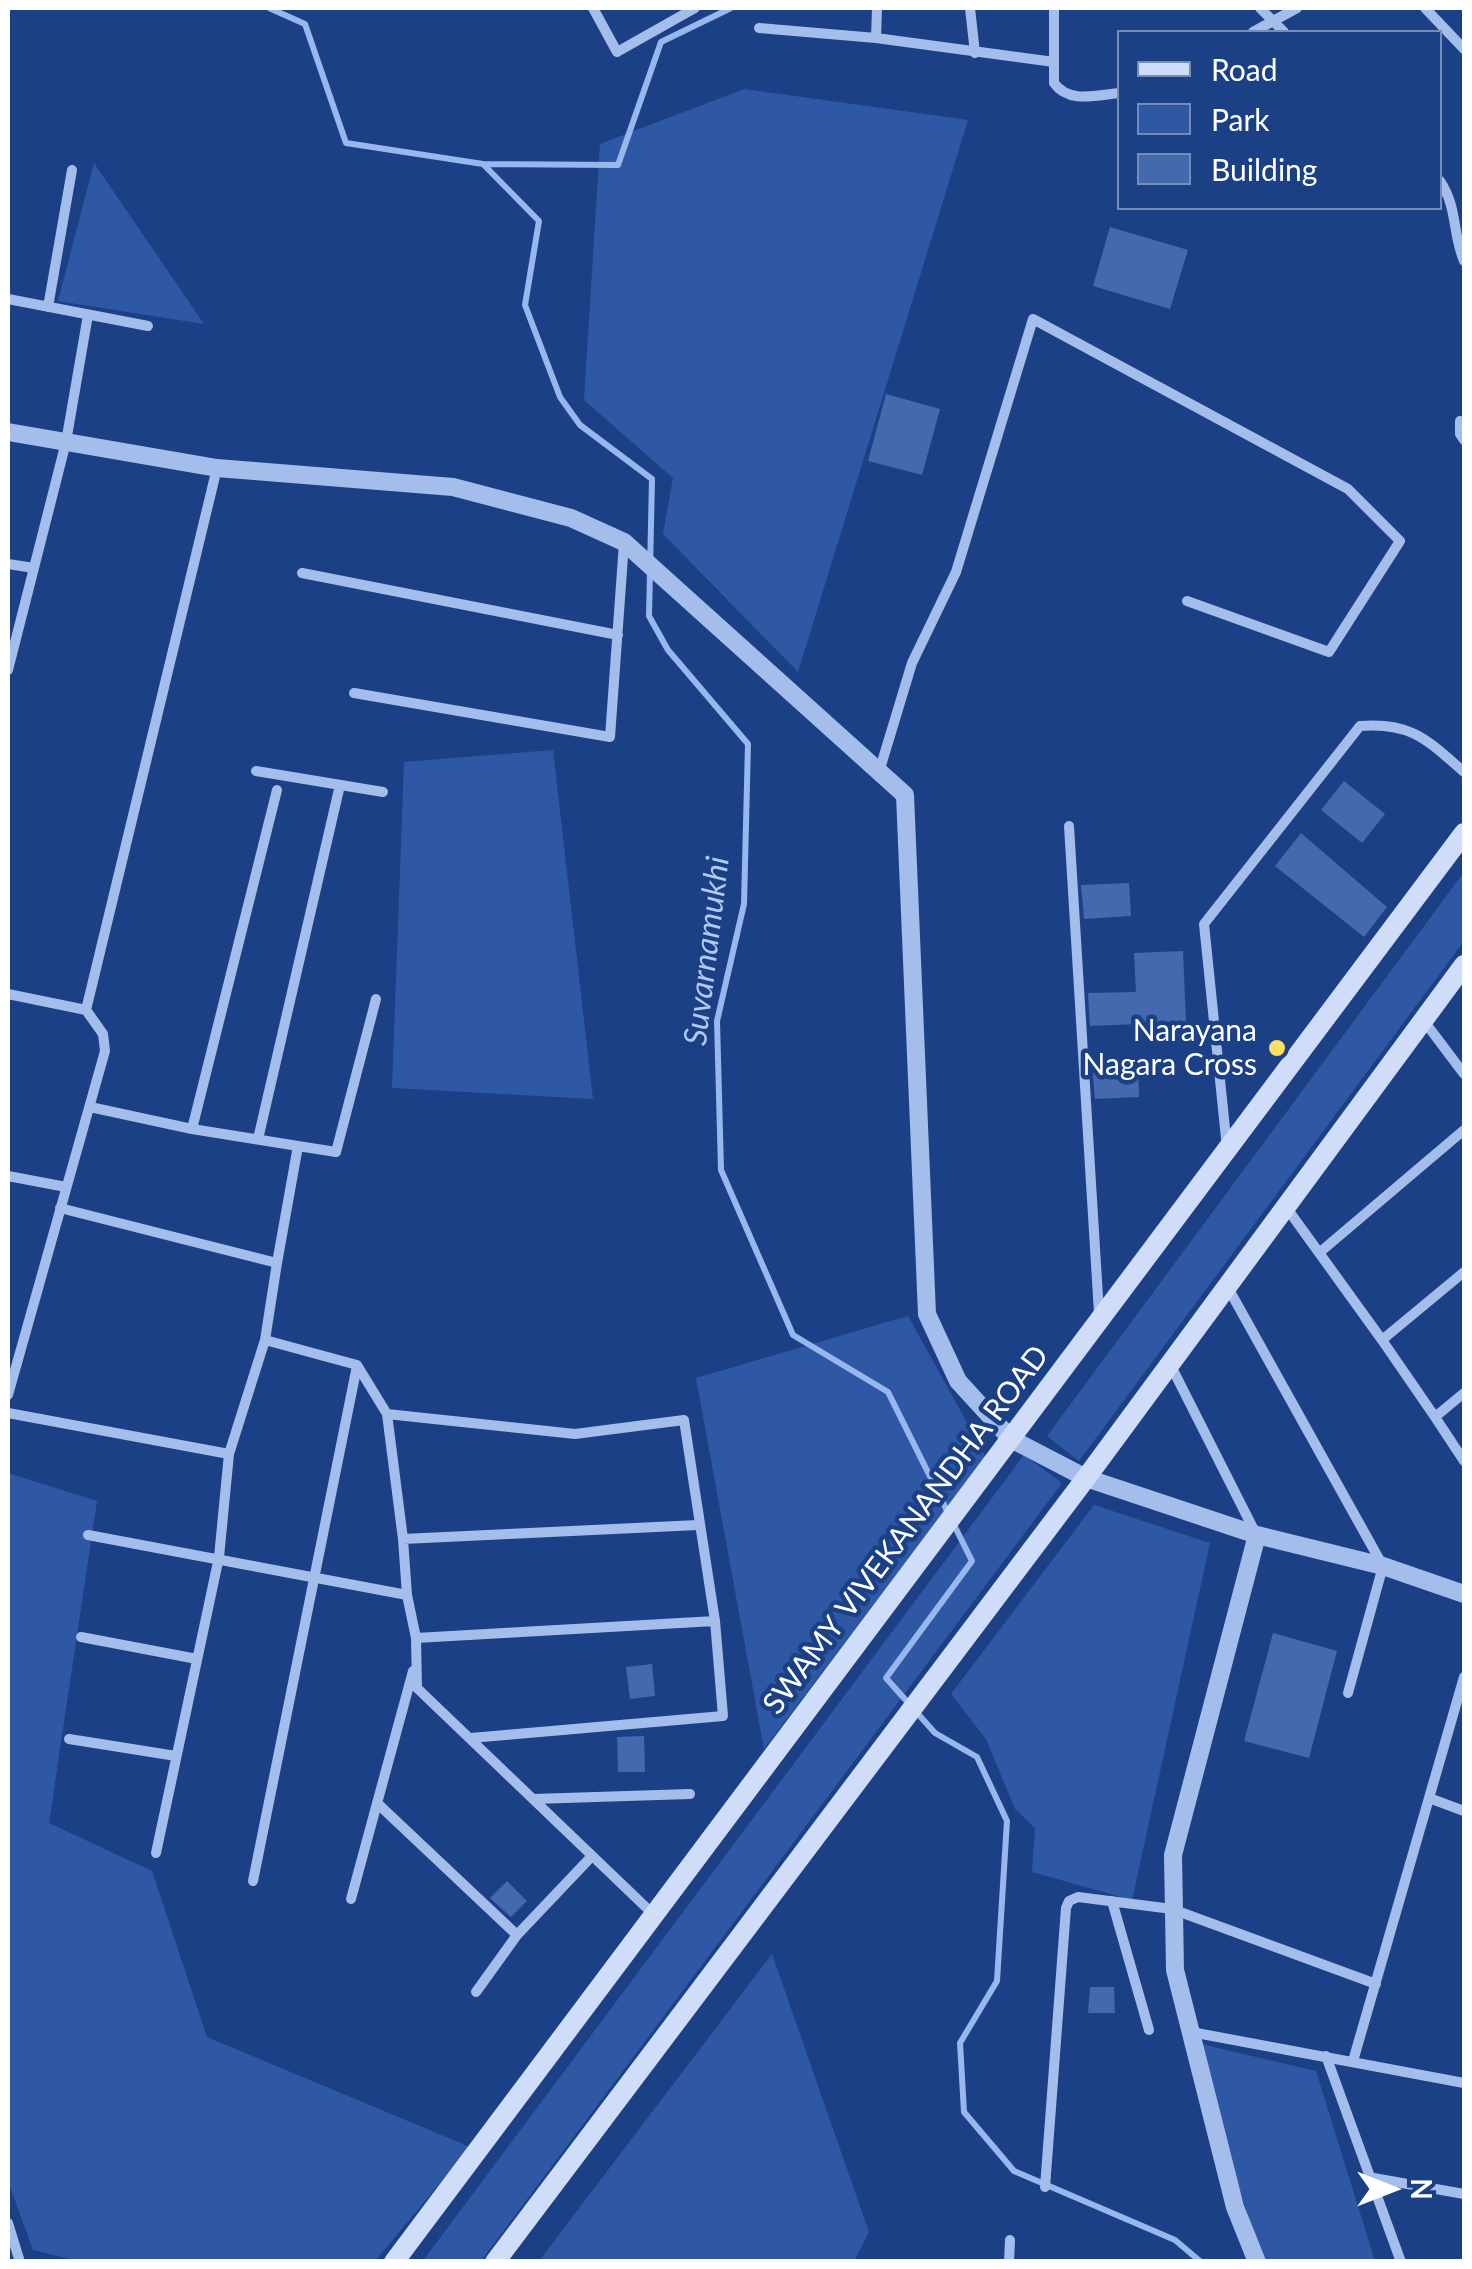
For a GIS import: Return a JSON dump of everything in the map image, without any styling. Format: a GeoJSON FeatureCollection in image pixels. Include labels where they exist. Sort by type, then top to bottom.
{"type":"FeatureCollection","features":[{"type":"Feature","properties":{"kind":"main road","name":"SWAMY VIVEKANANDHA ROAD"},"geometry":{"type":"LineString","coordinates":[[394,2262],[1464,833]]}},
{"type":"Feature","properties":{"kind":"main road"},"geometry":{"type":"LineString","coordinates":[[495,2262],[1086,1478],[1464,965]]}},
{"type":"Feature","properties":{"kind":"street"},"geometry":{"type":"LineString","coordinates":[[593,8],[616,52],[695,8]]}},
{"type":"Feature","properties":{"kind":"street"},"geometry":{"type":"LineString","coordinates":[[876,38],[877,8]]}},
{"type":"Feature","properties":{"kind":"street"},"geometry":{"type":"LineString","coordinates":[[970,8],[975,53]]}},
{"type":"Feature","properties":{"kind":"street"},"geometry":{"type":"LineString","coordinates":[[1054,8],[1054,83],[1062,93],[1074,97],[1117,93]]}},
{"type":"Feature","properties":{"kind":"street"},"geometry":{"type":"LineString","coordinates":[[1260,8],[1282,30]]}},
{"type":"Feature","properties":{"kind":"street"},"geometry":{"type":"LineString","coordinates":[[1258,30],[1298,8]]}},
{"type":"Feature","properties":{"kind":"street"},"geometry":{"type":"LineString","coordinates":[[1426,8],[1464,48]]}},
{"type":"Feature","properties":{"kind":"street"},"geometry":{"type":"LineString","coordinates":[[759,28],[876,38],[1054,62]]}},
{"type":"Feature","properties":{"kind":"street"},"geometry":{"type":"LineString","coordinates":[[48,307],[72,170]]}},
{"type":"Feature","properties":{"kind":"street"},"geometry":{"type":"LineString","coordinates":[[1442,185],[1453,204],[1464,261]]}},
{"type":"Feature","properties":{"kind":"street"},"geometry":{"type":"LineString","coordinates":[[8,299],[148,326]]}},
{"type":"Feature","properties":{"kind":"street"},"geometry":{"type":"LineString","coordinates":[[8,670],[66,442],[88,315]]}},
{"type":"Feature","properties":{"kind":"street"},"geometry":{"type":"LineString","coordinates":[[879,772],[912,663],[956,572],[1033,319],[1348,488],[1400,541],[1330,652],[1187,601]]}},
{"type":"Feature","properties":{"kind":"street"},"geometry":{"type":"LineString","coordinates":[[1460,421],[1464,440]]}},
{"type":"Feature","properties":{"kind":"street"},"geometry":{"type":"LineString","coordinates":[[8,432],[217,468],[453,487],[571,518],[625,543],[905,795],[927,1314],[958,1381],[1011,1439],[1086,1478],[1257,1534],[1383,1566],[1464,1594]]}},
{"type":"Feature","properties":{"kind":"street"},"geometry":{"type":"LineString","coordinates":[[86,1010],[217,468]]}},
{"type":"Feature","properties":{"kind":"street"},"geometry":{"type":"LineString","coordinates":[[354,694],[610,737],[625,543]]}},
{"type":"Feature","properties":{"kind":"street"},"geometry":{"type":"LineString","coordinates":[[8,564],[34,568]]}},
{"type":"Feature","properties":{"kind":"street"},"geometry":{"type":"LineString","coordinates":[[302,572],[618,635]]}},
{"type":"Feature","properties":{"kind":"street"},"geometry":{"type":"LineString","coordinates":[[1227,1149],[1204,924],[1360,726],[1388,724],[1412,730],[1464,772]]}},
{"type":"Feature","properties":{"kind":"street"},"geometry":{"type":"LineString","coordinates":[[256,771],[383,792]]}},
{"type":"Feature","properties":{"kind":"street"},"geometry":{"type":"LineString","coordinates":[[258,1139],[340,786]]}},
{"type":"Feature","properties":{"kind":"street"},"geometry":{"type":"LineString","coordinates":[[192,1129],[277,790]]}},
{"type":"Feature","properties":{"kind":"street"},"geometry":{"type":"LineString","coordinates":[[1069,826],[1100,1320]]}},
{"type":"Feature","properties":{"kind":"street"},"geometry":{"type":"LineString","coordinates":[[8,994],[86,1010],[103,1034],[105,1051],[12,1358],[8,1395]]}},
{"type":"Feature","properties":{"kind":"street"},"geometry":{"type":"LineString","coordinates":[[90,1107],[192,1129],[336,1152],[376,999]]}},
{"type":"Feature","properties":{"kind":"street"},"geometry":{"type":"LineString","coordinates":[[1424,1020],[1464,1074]]}},
{"type":"Feature","properties":{"kind":"street"},"geometry":{"type":"LineString","coordinates":[[1319,1253],[1464,1130]]}},
{"type":"Feature","properties":{"kind":"street"},"geometry":{"type":"LineString","coordinates":[[156,1852],[218,1557],[229,1454],[264,1340],[298,1146]]}},
{"type":"Feature","properties":{"kind":"street"},"geometry":{"type":"LineString","coordinates":[[8,1176],[66,1188]]}},
{"type":"Feature","properties":{"kind":"street"},"geometry":{"type":"LineString","coordinates":[[1286,1207],[1464,1461]]}},
{"type":"Feature","properties":{"kind":"street"},"geometry":{"type":"LineString","coordinates":[[60,1208],[277,1263]]}},
{"type":"Feature","properties":{"kind":"street"},"geometry":{"type":"LineString","coordinates":[[1382,1340],[1464,1272]]}},
{"type":"Feature","properties":{"kind":"street"},"geometry":{"type":"LineString","coordinates":[[1227,1286],[1383,1566],[1348,1692]]}},
{"type":"Feature","properties":{"kind":"street"},"geometry":{"type":"LineString","coordinates":[[264,1340],[357,1365],[387,1414],[404,1539],[407,1595],[416,1638],[414,1665],[350,1900]]}},
{"type":"Feature","properties":{"kind":"street"},"geometry":{"type":"LineString","coordinates":[[1170,1364],[1257,1534],[1173,1855],[1172,1909],[1175,1970],[1235,2207],[1257,2262]]}},
{"type":"Feature","properties":{"kind":"street"},"geometry":{"type":"LineString","coordinates":[[252,1882],[357,1365]]}},
{"type":"Feature","properties":{"kind":"street"},"geometry":{"type":"LineString","coordinates":[[1435,1417],[1464,1393]]}},
{"type":"Feature","properties":{"kind":"street"},"geometry":{"type":"LineString","coordinates":[[8,1413],[229,1454]]}},
{"type":"Feature","properties":{"kind":"street"},"geometry":{"type":"LineString","coordinates":[[387,1414],[575,1434],[684,1420],[715,1622],[723,1716],[471,1738]]}},
{"type":"Feature","properties":{"kind":"street"},"geometry":{"type":"LineString","coordinates":[[404,1539],[698,1525]]}},
{"type":"Feature","properties":{"kind":"street"},"geometry":{"type":"LineString","coordinates":[[88,1535],[407,1595]]}},
{"type":"Feature","properties":{"kind":"street"},"geometry":{"type":"LineString","coordinates":[[416,1638],[715,1622]]}},
{"type":"Feature","properties":{"kind":"street"},"geometry":{"type":"LineString","coordinates":[[81,1638],[197,1659]]}},
{"type":"Feature","properties":{"kind":"street"},"geometry":{"type":"LineString","coordinates":[[414,1665],[417,1688],[655,1916]]}},
{"type":"Feature","properties":{"kind":"street"},"geometry":{"type":"LineString","coordinates":[[1353,2061],[1464,1677]]}},
{"type":"Feature","properties":{"kind":"street"},"geometry":{"type":"LineString","coordinates":[[68,1739],[176,1756]]}},
{"type":"Feature","properties":{"kind":"street"},"geometry":{"type":"LineString","coordinates":[[533,1799],[690,1794]]}},
{"type":"Feature","properties":{"kind":"street"},"geometry":{"type":"LineString","coordinates":[[1430,1798],[1464,1811]]}},
{"type":"Feature","properties":{"kind":"street"},"geometry":{"type":"LineString","coordinates":[[377,1803],[516,1935]]}},
{"type":"Feature","properties":{"kind":"street"},"geometry":{"type":"LineString","coordinates":[[476,1992],[516,1935],[592,1856]]}},
{"type":"Feature","properties":{"kind":"street"},"geometry":{"type":"LineString","coordinates":[[1045,2187],[1069,1901],[1078,1898],[1172,1909],[1376,1984]]}},
{"type":"Feature","properties":{"kind":"street"},"geometry":{"type":"LineString","coordinates":[[1112,1901],[1149,2030]]}},
{"type":"Feature","properties":{"kind":"street"},"geometry":{"type":"LineString","coordinates":[[1191,2032],[1464,2082]]}},
{"type":"Feature","properties":{"kind":"street"},"geometry":{"type":"LineString","coordinates":[[1326,2056],[1401,2262]]}},
{"type":"Feature","properties":{"kind":"street"},"geometry":{"type":"LineString","coordinates":[[1368,2177],[1464,2194]]}},
{"type":"Feature","properties":{"kind":"street"},"geometry":{"type":"LineString","coordinates":[[8,2222],[20,2262]]}},
{"type":"Feature","properties":{"kind":"street"},"geometry":{"type":"LineString","coordinates":[[1009,2262],[1010,2240]]}},
{"type":"Feature","properties":{"kind":"green space"},"geometry":{"type":"Polygon","coordinates":[[[744,89],[968,120],[798,672],[663,534],[673,478],[584,400],[600,144],[744,89]]]}},
{"type":"Feature","properties":{"kind":"green space"},"geometry":{"type":"Polygon","coordinates":[[[94,163],[204,324],[58,301],[94,163]]]}},
{"type":"Feature","properties":{"kind":"green space"},"geometry":{"type":"Polygon","coordinates":[[[553,750],[593,1099],[392,1088],[404,762],[553,750]]]}},
{"type":"Feature","properties":{"kind":"green space"},"geometry":{"type":"Polygon","coordinates":[[[1464,872],[1464,941],[1079,1461],[1047,1436],[1464,872]]]}},
{"type":"Feature","properties":{"kind":"green space"},"geometry":{"type":"Polygon","coordinates":[[[908,1316],[986,1457],[764,1749],[696,1378],[908,1316]]]}},
{"type":"Feature","properties":{"kind":"green space"},"geometry":{"type":"Polygon","coordinates":[[[1024,1455],[1062,1483],[481,2261],[422,2262],[1024,1455]]]}},
{"type":"Feature","properties":{"kind":"green space"},"geometry":{"type":"Polygon","coordinates":[[[8,1473],[97,1501],[49,1823],[152,1871],[207,2037],[470,2147],[375,2261],[78,2261],[33,2250],[8,2181],[8,1473]]]}},
{"type":"Feature","properties":{"kind":"green space"},"geometry":{"type":"Polygon","coordinates":[[[1094,1505],[1210,1543],[1132,1900],[1032,1872],[1035,1828],[1015,1809],[986,1739],[951,1694],[1094,1505]]]}},
{"type":"Feature","properties":{"kind":"green space"},"geometry":{"type":"Polygon","coordinates":[[[772,1954],[869,2232],[854,2261],[539,2261],[772,1954]]]}},
{"type":"Feature","properties":{"kind":"green space"},"geometry":{"type":"Polygon","coordinates":[[[1192,2042],[1316,2071],[1375,2261],[1263,2261],[1192,2042]]]}},
{"type":"Feature","properties":{"kind":"building"},"geometry":{"type":"Polygon","coordinates":[[[1110,227],[1188,250],[1170,309],[1093,286],[1110,227]]]}},
{"type":"Feature","properties":{"kind":"building"},"geometry":{"type":"Polygon","coordinates":[[[886,394],[940,409],[922,475],[868,461],[886,394]]]}},
{"type":"Feature","properties":{"kind":"building"},"geometry":{"type":"Polygon","coordinates":[[[1344,781],[1385,814],[1362,843],[1321,810],[1344,781]]]}},
{"type":"Feature","properties":{"kind":"building"},"geometry":{"type":"Polygon","coordinates":[[[1301,833],[1387,907],[1364,937],[1275,866],[1301,833]]]}},
{"type":"Feature","properties":{"kind":"building"},"geometry":{"type":"Polygon","coordinates":[[[1129,883],[1131,916],[1084,919],[1081,885],[1129,883]]]}},
{"type":"Feature","properties":{"kind":"building"},"geometry":{"type":"Polygon","coordinates":[[[1183,951],[1186,1022],[1090,1026],[1088,993],[1136,992],[1134,953],[1183,951]]]}},
{"type":"Feature","properties":{"kind":"building"},"geometry":{"type":"Polygon","coordinates":[[[1138,1063],[1139,1097],[1095,1099],[1092,1064],[1138,1063]]]}},
{"type":"Feature","properties":{"kind":"building"},"geometry":{"type":"Polygon","coordinates":[[[1273,1633],[1337,1651],[1309,1758],[1244,1741],[1273,1633]]]}},
{"type":"Feature","properties":{"kind":"building"},"geometry":{"type":"Polygon","coordinates":[[[652,1664],[655,1696],[630,1699],[626,1667],[652,1664]]]}},
{"type":"Feature","properties":{"kind":"building"},"geometry":{"type":"Polygon","coordinates":[[[644,1736],[645,1772],[618,1772],[617,1737],[644,1736]]]}},
{"type":"Feature","properties":{"kind":"building"},"geometry":{"type":"Polygon","coordinates":[[[507,1881],[527,1901],[511,1917],[490,1898],[507,1881]]]}},
{"type":"Feature","properties":{"kind":"building"},"geometry":{"type":"Polygon","coordinates":[[[1090,1987],[1114,1987],[1115,2013],[1088,2013],[1090,1987]]]}},
{"type":"Feature","properties":{"kind":"waterway","name":"Suvarnamukhi"},"geometry":{"type":"LineString","coordinates":[[269,8],[305,24],[346,143],[483,164],[539,221],[525,305],[560,397],[580,425],[652,479],[649,616],[668,650],[748,744],[744,904],[717,1021],[721,1170],[793,1335],[888,1392],[972,1561],[886,1678],[935,1733],[977,1757],[1007,1821],[997,1981],[960,2043],[964,2112],[1014,2171],[1175,2240],[1201,2262]]}},
{"type":"Feature","properties":{"kind":"waterway"},"geometry":{"type":"LineString","coordinates":[[483,164],[618,165],[661,42],[731,8]]}},
{"type":"Feature","properties":{"kind":"place","name":"Narayana Nagara Cross"},"geometry":{"type":"Point","coordinates":[1277,1048]}}]}
